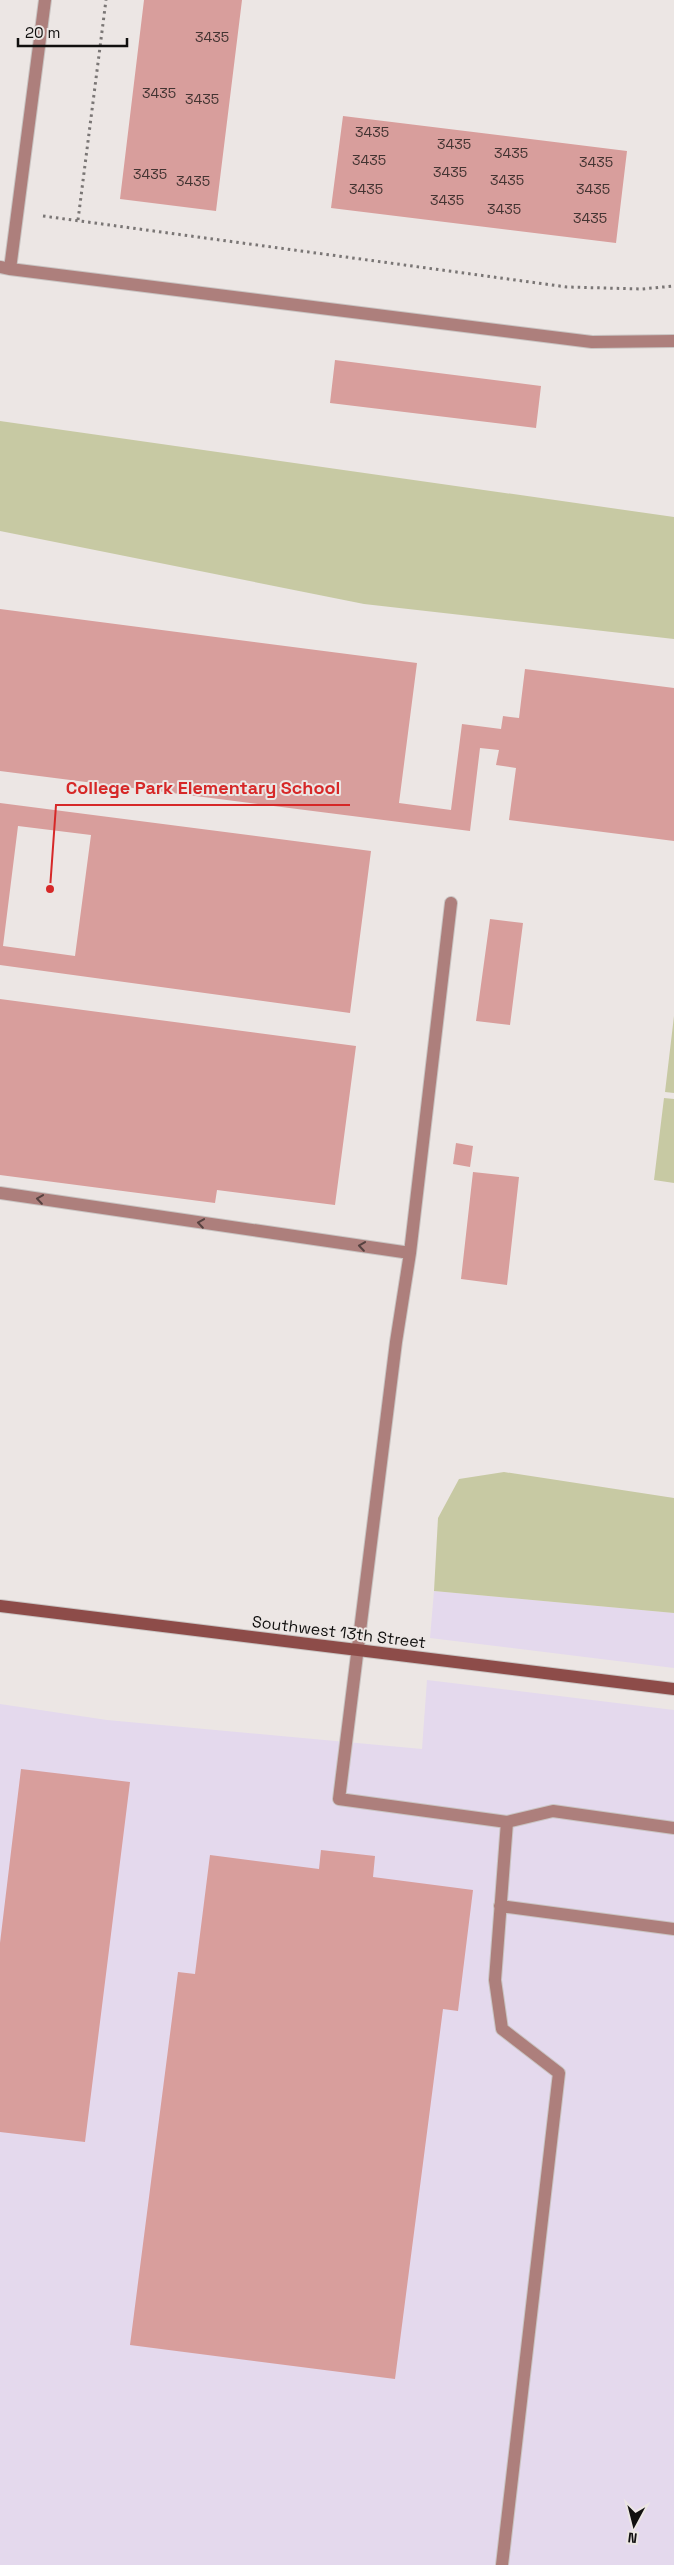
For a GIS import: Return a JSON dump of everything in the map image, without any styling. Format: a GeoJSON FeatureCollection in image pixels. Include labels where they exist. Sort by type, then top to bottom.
{"type":"FeatureCollection","features":[{"type":"Feature","properties":{"kind":"street","name":"Southwest 13th Street"},"geometry":{"type":"LineString","coordinates":[[0,1606],[674,1689]]}},
{"type":"Feature","properties":{"kind":"lane"},"geometry":{"type":"LineString","coordinates":[[45,0],[5,268],[592,342],[674,341]]}},
{"type":"Feature","properties":{"kind":"lane"},"geometry":{"type":"LineString","coordinates":[[451,903],[410,1253],[396,1342],[339,1799],[506,1822],[553,1811],[674,1828]]}},
{"type":"Feature","properties":{"kind":"lane"},"geometry":{"type":"LineString","coordinates":[[0,1193],[410,1253]]}},
{"type":"Feature","properties":{"kind":"lane"},"geometry":{"type":"LineString","coordinates":[[502,2565],[558,2073],[502,2028],[495,1980],[506,1822]]}},
{"type":"Feature","properties":{"kind":"lane"},"geometry":{"type":"LineString","coordinates":[[500,1906],[674,1929]]}},
{"type":"Feature","properties":{"kind":"path"},"geometry":{"type":"LineString","coordinates":[[106,0],[78,220],[567,287],[642,289],[674,286]]}},
{"type":"Feature","properties":{"kind":"shaded area"},"geometry":{"type":"Polygon","coordinates":[[[434,1591],[674,1613],[674,1668],[430,1638],[434,1591]]]}},
{"type":"Feature","properties":{"kind":"shaded area"},"geometry":{"type":"Polygon","coordinates":[[[427,1680],[674,1710],[674,2565],[0,2565],[0,1704],[107,1720],[422,1749],[427,1680]]]}},
{"type":"Feature","properties":{"kind":"green space"},"geometry":{"type":"Polygon","coordinates":[[[0,421],[674,517],[674,639],[364,604],[0,531],[0,421]]]}},
{"type":"Feature","properties":{"kind":"green space"},"geometry":{"type":"Polygon","coordinates":[[[674,1016],[674,1093],[665,1092],[674,1016]]]}},
{"type":"Feature","properties":{"kind":"green space"},"geometry":{"type":"Polygon","coordinates":[[[664,1098],[674,1099],[674,1183],[654,1180],[664,1098]]]}},
{"type":"Feature","properties":{"kind":"green space"},"geometry":{"type":"Polygon","coordinates":[[[504,1472],[674,1498],[674,1613],[434,1591],[438,1518],[459,1479],[504,1472]]]}},
{"type":"Feature","properties":{"kind":"building"},"geometry":{"type":"Polygon","coordinates":[[[144,0],[242,0],[216,211],[120,199],[144,0]]]}},
{"type":"Feature","properties":{"kind":"building"},"geometry":{"type":"Polygon","coordinates":[[[343,116],[627,151],[616,243],[331,208],[343,116]]]}},
{"type":"Feature","properties":{"kind":"building"},"geometry":{"type":"Polygon","coordinates":[[[335,360],[541,386],[536,428],[330,403],[335,360]]]}},
{"type":"Feature","properties":{"kind":"building"},"geometry":{"type":"Polygon","coordinates":[[[0,609],[417,663],[399,803],[451,810],[462,724],[501,729],[503,716],[519,718],[525,669],[674,688],[674,841],[509,820],[516,768],[496,765],[499,750],[480,748],[470,831],[0,771],[0,609]]]}},
{"type":"Feature","properties":{"kind":"building"},"geometry":{"type":"Polygon","coordinates":[[[0,803],[371,851],[350,1013],[0,965],[0,803]],[[18,826],[3,946],[75,956],[91,835],[18,826]]]}},
{"type":"Feature","properties":{"kind":"building"},"geometry":{"type":"Polygon","coordinates":[[[490,919],[523,923],[510,1025],[476,1021],[490,919]]]}},
{"type":"Feature","properties":{"kind":"building"},"geometry":{"type":"Polygon","coordinates":[[[0,999],[356,1046],[335,1205],[217,1190],[215,1203],[0,1175],[0,999]]]}},
{"type":"Feature","properties":{"kind":"building"},"geometry":{"type":"Polygon","coordinates":[[[456,1143],[473,1146],[470,1167],[453,1164],[456,1143]]]}},
{"type":"Feature","properties":{"kind":"building"},"geometry":{"type":"Polygon","coordinates":[[[473,1172],[519,1177],[507,1285],[461,1279],[473,1172]]]}},
{"type":"Feature","properties":{"kind":"building"},"geometry":{"type":"Polygon","coordinates":[[[21,1769],[130,1782],[85,2142],[0,2132],[0,1943],[21,1769]]]}},
{"type":"Feature","properties":{"kind":"building"},"geometry":{"type":"Polygon","coordinates":[[[321,1850],[375,1856],[373,1877],[473,1890],[458,2011],[443,2009],[395,2379],[130,2345],[178,1972],[195,1974],[210,1855],[319,1869],[321,1850]]]}},
{"type":"Feature","properties":{"kind":"place","name":"College Park Elementary School"},"geometry":{"type":"Point","coordinates":[50,889]}}]}
